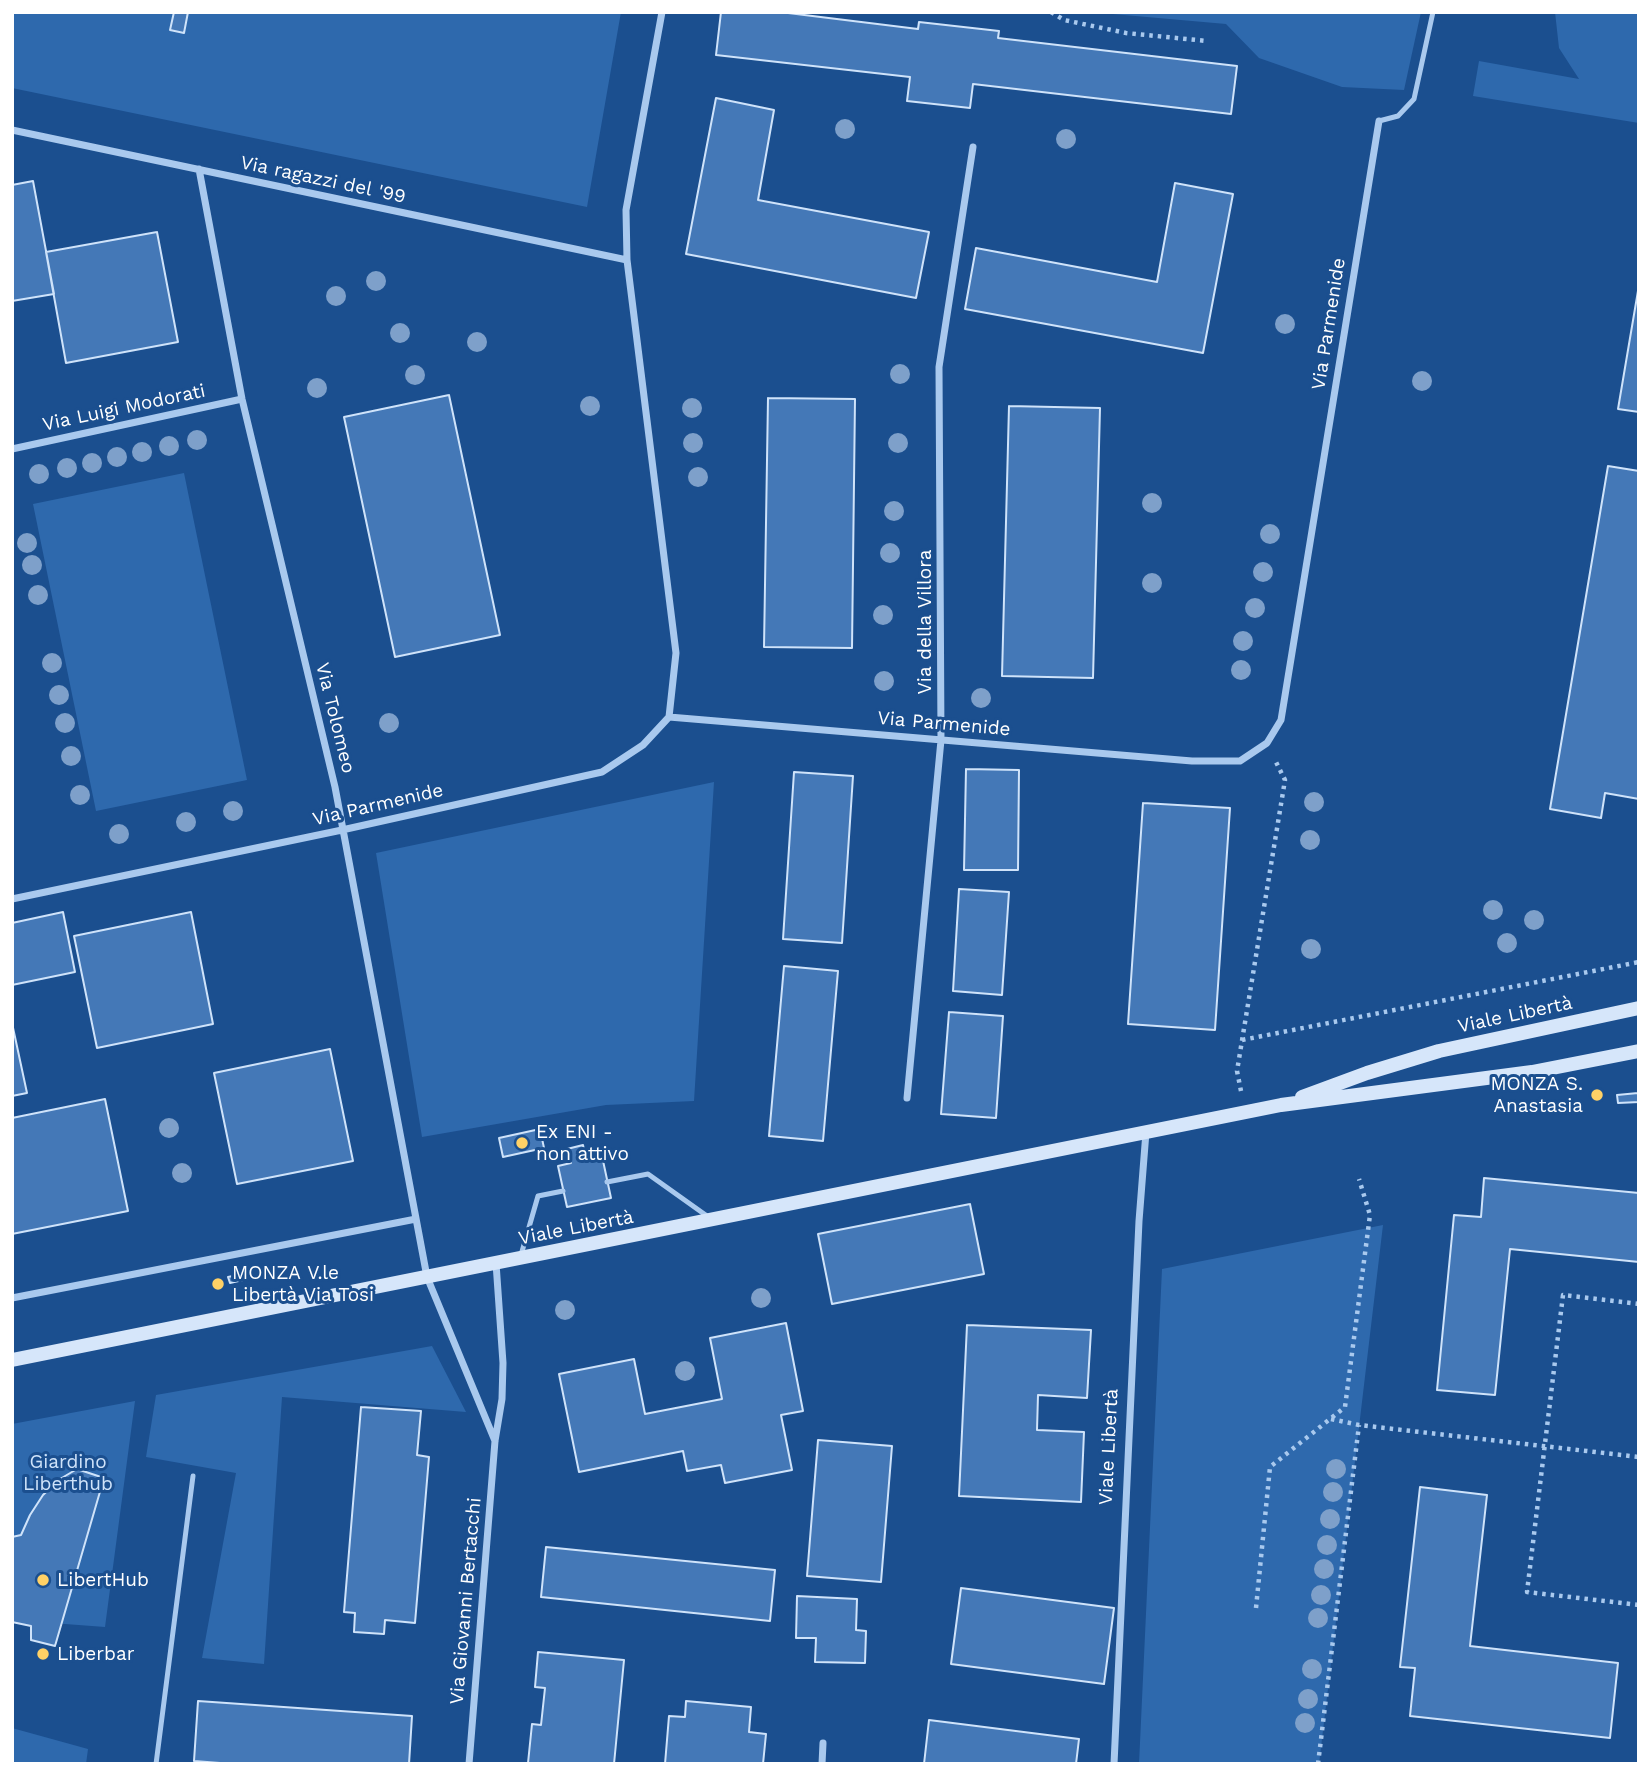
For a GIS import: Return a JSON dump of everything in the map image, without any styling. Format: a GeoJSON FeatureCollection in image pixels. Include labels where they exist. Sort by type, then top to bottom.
{"type":"FeatureCollection","features":[{"type":"Feature","properties":{"kind":"main road","name":"Viale Libertà"},"geometry":{"type":"LineString","coordinates":[[1281,1105],[1367,1073],[1439,1051],[1639,1008]]}},
{"type":"Feature","properties":{"kind":"main road","name":"Viale Libertà"},"geometry":{"type":"LineString","coordinates":[[12,1360],[1281,1105],[1532,1072],[1639,1051]]}},
{"type":"Feature","properties":{"kind":"street"},"geometry":{"type":"LineString","coordinates":[[662,12],[626,210],[627,260],[676,653],[669,717]]}},
{"type":"Feature","properties":{"kind":"street","name":"Via Parmenide"},"geometry":{"type":"LineString","coordinates":[[12,899],[603,772],[643,746],[669,717],[1192,761],[1240,761],[1267,743],[1281,720],[1378,121]]}},
{"type":"Feature","properties":{"kind":"street","name":"Via ragazzi del '99"},"geometry":{"type":"LineString","coordinates":[[12,130],[627,260]]}},
{"type":"Feature","properties":{"kind":"street","name":"Via della Villora"},"geometry":{"type":"LineString","coordinates":[[907,1098],[941,740],[939,367],[973,147]]}},
{"type":"Feature","properties":{"kind":"street","name":"Via Tolomeo"},"geometry":{"type":"LineString","coordinates":[[198,169],[242,399],[335,788],[427,1276]]}},
{"type":"Feature","properties":{"kind":"street","name":"Via Luigi Modorati"},"geometry":{"type":"LineString","coordinates":[[12,449],[242,399]]}},
{"type":"Feature","properties":{"kind":"street","name":"Viale Libertà"},"geometry":{"type":"LineString","coordinates":[[1114,1764],[1139,1221],[1146,1132]]}},
{"type":"Feature","properties":{"kind":"street"},"geometry":{"type":"LineString","coordinates":[[12,1298],[416,1219]]}},
{"type":"Feature","properties":{"kind":"street","name":"Via Giovanni Bertacchi"},"geometry":{"type":"LineString","coordinates":[[469,1764],[495,1441],[502,1399],[503,1363],[496,1264]]}},
{"type":"Feature","properties":{"kind":"street","name":"Via Giovanni Bertacchi"},"geometry":{"type":"LineString","coordinates":[[427,1276],[495,1441]]}},
{"type":"Feature","properties":{"kind":"street"},"geometry":{"type":"LineString","coordinates":[[822,1764],[823,1743]]}},
{"type":"Feature","properties":{"kind":"lane"},"geometry":{"type":"LineString","coordinates":[[1378,121],[1398,116],[1414,99],[1433,12]]}},
{"type":"Feature","properties":{"kind":"lane"},"geometry":{"type":"LineString","coordinates":[[607,1182],[648,1174],[712,1220]]}},
{"type":"Feature","properties":{"kind":"lane"},"geometry":{"type":"LineString","coordinates":[[520,1259],[538,1196],[564,1191]]}},
{"type":"Feature","properties":{"kind":"lane"},"geometry":{"type":"LineString","coordinates":[[156,1764],[193,1476]]}},
{"type":"Feature","properties":{"kind":"path"},"geometry":{"type":"LineString","coordinates":[[1051,12],[1064,20],[1126,33],[1208,41]]}},
{"type":"Feature","properties":{"kind":"path"},"geometry":{"type":"LineString","coordinates":[[1245,1112],[1237,1071],[1285,780],[1267,743]]}},
{"type":"Feature","properties":{"kind":"path"},"geometry":{"type":"LineString","coordinates":[[1242,1040],[1639,962]]}},
{"type":"Feature","properties":{"kind":"path"},"geometry":{"type":"LineString","coordinates":[[1256,1608],[1270,1467],[1345,1407],[1370,1215],[1359,1179]]}},
{"type":"Feature","properties":{"kind":"path"},"geometry":{"type":"LineString","coordinates":[[1639,1304],[1563,1295],[1527,1592],[1639,1605]]}},
{"type":"Feature","properties":{"kind":"path"},"geometry":{"type":"LineString","coordinates":[[1330,1419],[1359,1425],[1639,1457]]}},
{"type":"Feature","properties":{"kind":"path"},"geometry":{"type":"LineString","coordinates":[[1318,1764],[1359,1425]]}},
{"type":"Feature","properties":{"kind":"green space"},"geometry":{"type":"Polygon","coordinates":[[[12,12],[621,12],[587,207],[12,88],[12,12]]]}},
{"type":"Feature","properties":{"kind":"green space"},"geometry":{"type":"Polygon","coordinates":[[[1090,12],[1421,12],[1404,90],[1342,87],[1259,58],[1226,24],[1090,12]]]}},
{"type":"Feature","properties":{"kind":"green space"},"geometry":{"type":"Polygon","coordinates":[[[1555,12],[1639,12],[1639,123],[1473,96],[1479,61],[1579,79],[1559,48],[1555,12]]]}},
{"type":"Feature","properties":{"kind":"green space"},"geometry":{"type":"Polygon","coordinates":[[[184,473],[247,780],[96,811],[33,504],[184,473]]]}},
{"type":"Feature","properties":{"kind":"green space"},"geometry":{"type":"Polygon","coordinates":[[[714,782],[694,1101],[606,1105],[422,1137],[376,853],[714,782]]]}},
{"type":"Feature","properties":{"kind":"green space"},"geometry":{"type":"Polygon","coordinates":[[[1383,1225],[1319,1764],[1139,1764],[1162,1269],[1383,1225]]]}},
{"type":"Feature","properties":{"kind":"green space"},"geometry":{"type":"Polygon","coordinates":[[[432,1346],[466,1412],[282,1397],[264,1664],[202,1658],[236,1473],[146,1457],[156,1395],[432,1346]]]}},
{"type":"Feature","properties":{"kind":"green space","name":"Giardino Liberthub"},"geometry":{"type":"Polygon","coordinates":[[[135,1401],[105,1627],[12,1620],[12,1424],[135,1401]]]}},
{"type":"Feature","properties":{"kind":"green space"},"geometry":{"type":"Polygon","coordinates":[[[12,1728],[88,1749],[86,1764],[12,1764],[12,1728]]]}},
{"type":"Feature","properties":{"kind":"building"},"geometry":{"type":"Polygon","coordinates":[[[174,12],[188,12],[184,33],[170,30],[174,12]]]}},
{"type":"Feature","properties":{"kind":"building"},"geometry":{"type":"Polygon","coordinates":[[[721,12],[780,12],[918,29],[919,22],[999,31],[998,38],[1237,66],[1231,114],[973,84],[970,108],[907,101],[910,77],[716,55],[721,12]]]}},
{"type":"Feature","properties":{"kind":"building"},"geometry":{"type":"Polygon","coordinates":[[[716,98],[774,110],[758,200],[929,232],[916,298],[686,254],[716,98]]]}},
{"type":"Feature","properties":{"kind":"building"},"geometry":{"type":"Polygon","coordinates":[[[33,181],[54,294],[12,301],[12,185],[33,181]]]}},
{"type":"Feature","properties":{"kind":"building"},"geometry":{"type":"Polygon","coordinates":[[[1175,183],[1233,194],[1203,353],[965,309],[976,248],[1157,282],[1175,183]]]}},
{"type":"Feature","properties":{"kind":"building"},"geometry":{"type":"Polygon","coordinates":[[[157,232],[178,342],[66,363],[46,252],[157,232]]]}},
{"type":"Feature","properties":{"kind":"building"},"geometry":{"type":"Polygon","coordinates":[[[1639,285],[1639,412],[1618,409],[1639,285]]]}},
{"type":"Feature","properties":{"kind":"building"},"geometry":{"type":"Polygon","coordinates":[[[449,395],[500,635],[395,657],[344,417],[449,395]]]}},
{"type":"Feature","properties":{"kind":"building"},"geometry":{"type":"Polygon","coordinates":[[[768,398],[855,399],[852,648],[764,647],[768,398]]]}},
{"type":"Feature","properties":{"kind":"building"},"geometry":{"type":"Polygon","coordinates":[[[1009,406],[1100,408],[1093,678],[1002,676],[1009,406]]]}},
{"type":"Feature","properties":{"kind":"building"},"geometry":{"type":"Polygon","coordinates":[[[1608,466],[1639,471],[1639,799],[1605,793],[1601,818],[1550,809],[1608,466]]]}},
{"type":"Feature","properties":{"kind":"building"},"geometry":{"type":"Polygon","coordinates":[[[966,769],[1019,770],[1018,870],[964,870],[966,769]]]}},
{"type":"Feature","properties":{"kind":"building"},"geometry":{"type":"Polygon","coordinates":[[[794,772],[853,776],[842,943],[783,939],[794,772]]]}},
{"type":"Feature","properties":{"kind":"building"},"geometry":{"type":"Polygon","coordinates":[[[1143,803],[1230,808],[1215,1030],[1128,1024],[1143,803]]]}},
{"type":"Feature","properties":{"kind":"building"},"geometry":{"type":"Polygon","coordinates":[[[959,889],[1009,892],[1002,995],[953,991],[959,889]]]}},
{"type":"Feature","properties":{"kind":"building"},"geometry":{"type":"Polygon","coordinates":[[[63,912],[75,972],[12,985],[12,923],[63,912]]]}},
{"type":"Feature","properties":{"kind":"building"},"geometry":{"type":"Polygon","coordinates":[[[191,912],[213,1024],[97,1048],[74,936],[191,912]]]}},
{"type":"Feature","properties":{"kind":"building"},"geometry":{"type":"Polygon","coordinates":[[[784,966],[838,971],[823,1141],[769,1136],[784,966]]]}},
{"type":"Feature","properties":{"kind":"building"},"geometry":{"type":"Polygon","coordinates":[[[949,1012],[1003,1016],[996,1118],[941,1114],[949,1012]]]}},
{"type":"Feature","properties":{"kind":"building"},"geometry":{"type":"Polygon","coordinates":[[[12,1023],[27,1093],[12,1096],[12,1023]]]}},
{"type":"Feature","properties":{"kind":"building"},"geometry":{"type":"Polygon","coordinates":[[[330,1049],[353,1161],[237,1184],[214,1073],[330,1049]]]}},
{"type":"Feature","properties":{"kind":"building"},"geometry":{"type":"Polygon","coordinates":[[[1638,1093],[1639,1102],[1618,1103],[1617,1095],[1638,1093]]]}},
{"type":"Feature","properties":{"kind":"building"},"geometry":{"type":"Polygon","coordinates":[[[105,1099],[128,1211],[12,1234],[12,1118],[105,1099]]]}},
{"type":"Feature","properties":{"kind":"building","name":"Ex ENI - non attivo"},"geometry":{"type":"Polygon","coordinates":[[[540,1129],[544,1148],[503,1157],[499,1138],[540,1129]]]}},
{"type":"Feature","properties":{"kind":"building"},"geometry":{"type":"Polygon","coordinates":[[[583,1145],[586,1160],[602,1156],[611,1198],[567,1207],[558,1166],[571,1163],[567,1149],[583,1145]]]}},
{"type":"Feature","properties":{"kind":"building"},"geometry":{"type":"Polygon","coordinates":[[[1484,1178],[1639,1193],[1639,1262],[1510,1249],[1495,1395],[1437,1390],[1454,1215],[1481,1217],[1484,1178]]]}},
{"type":"Feature","properties":{"kind":"building"},"geometry":{"type":"Polygon","coordinates":[[[970,1204],[984,1274],[832,1304],[818,1234],[970,1204]]]}},
{"type":"Feature","properties":{"kind":"building"},"geometry":{"type":"Polygon","coordinates":[[[242,1274],[243,1280],[230,1283],[228,1277],[242,1274]]]}},
{"type":"Feature","properties":{"kind":"building"},"geometry":{"type":"Polygon","coordinates":[[[786,1323],[803,1411],[781,1415],[792,1470],[725,1483],[721,1465],[687,1471],[683,1451],[579,1472],[559,1374],[634,1359],[645,1414],[722,1399],[710,1338],[786,1323]]]}},
{"type":"Feature","properties":{"kind":"building"},"geometry":{"type":"Polygon","coordinates":[[[967,1325],[1091,1330],[1087,1398],[1038,1395],[1037,1430],[1084,1432],[1081,1502],[959,1496],[967,1325]]]}},
{"type":"Feature","properties":{"kind":"building"},"geometry":{"type":"Polygon","coordinates":[[[361,1407],[421,1411],[417,1455],[429,1457],[415,1623],[385,1620],[384,1634],[354,1632],[355,1613],[344,1612],[361,1407]]]}},
{"type":"Feature","properties":{"kind":"building"},"geometry":{"type":"Polygon","coordinates":[[[818,1440],[892,1446],[881,1582],[807,1576],[818,1440]]]}},
{"type":"Feature","properties":{"kind":"building","name":"LibertHub"},"geometry":{"type":"Polygon","coordinates":[[[77,1469],[104,1478],[55,1646],[31,1640],[31,1626],[12,1622],[12,1537],[21,1535],[43,1495],[60,1479],[77,1469]]]}},
{"type":"Feature","properties":{"kind":"building"},"geometry":{"type":"Polygon","coordinates":[[[1420,1487],[1487,1495],[1470,1646],[1618,1663],[1610,1738],[1410,1716],[1415,1668],[1400,1667],[1420,1487]]]}},
{"type":"Feature","properties":{"kind":"building"},"geometry":{"type":"Polygon","coordinates":[[[546,1547],[775,1570],[770,1621],[541,1597],[546,1547]]]}},
{"type":"Feature","properties":{"kind":"building"},"geometry":{"type":"Polygon","coordinates":[[[961,1588],[1114,1608],[1104,1684],[951,1664],[961,1588]]]}},
{"type":"Feature","properties":{"kind":"building"},"geometry":{"type":"Polygon","coordinates":[[[797,1596],[857,1599],[856,1630],[866,1631],[865,1663],[815,1662],[816,1638],[796,1638],[797,1596]]]}},
{"type":"Feature","properties":{"kind":"building"},"geometry":{"type":"Polygon","coordinates":[[[538,1652],[624,1660],[614,1764],[528,1763],[532,1724],[541,1725],[545,1688],[535,1687],[538,1652]]]}},
{"type":"Feature","properties":{"kind":"building"},"geometry":{"type":"Polygon","coordinates":[[[198,1701],[412,1716],[409,1764],[233,1764],[194,1761],[198,1701]]]}},
{"type":"Feature","properties":{"kind":"building"},"geometry":{"type":"Polygon","coordinates":[[[686,1701],[751,1707],[749,1732],[766,1734],[763,1764],[665,1764],[669,1716],[685,1717],[686,1701]]]}},
{"type":"Feature","properties":{"kind":"building"},"geometry":{"type":"Polygon","coordinates":[[[929,1720],[1079,1739],[1076,1764],[924,1764],[929,1720]]]}},
{"type":"Feature","properties":{"kind":"place","name":"MONZA S. Anastasia"},"geometry":{"type":"Point","coordinates":[1597,1095]}},
{"type":"Feature","properties":{"kind":"place","name":"Ex ENI - non attivo"},"geometry":{"type":"Point","coordinates":[522,1143]}},
{"type":"Feature","properties":{"kind":"place","name":"MONZA V.le Libertà Via Tosi"},"geometry":{"type":"Point","coordinates":[218,1284]}},
{"type":"Feature","properties":{"kind":"place","name":"LibertHub"},"geometry":{"type":"Point","coordinates":[43,1580]}},
{"type":"Feature","properties":{"kind":"place","name":"Liberbar"},"geometry":{"type":"Point","coordinates":[43,1654]}}]}
